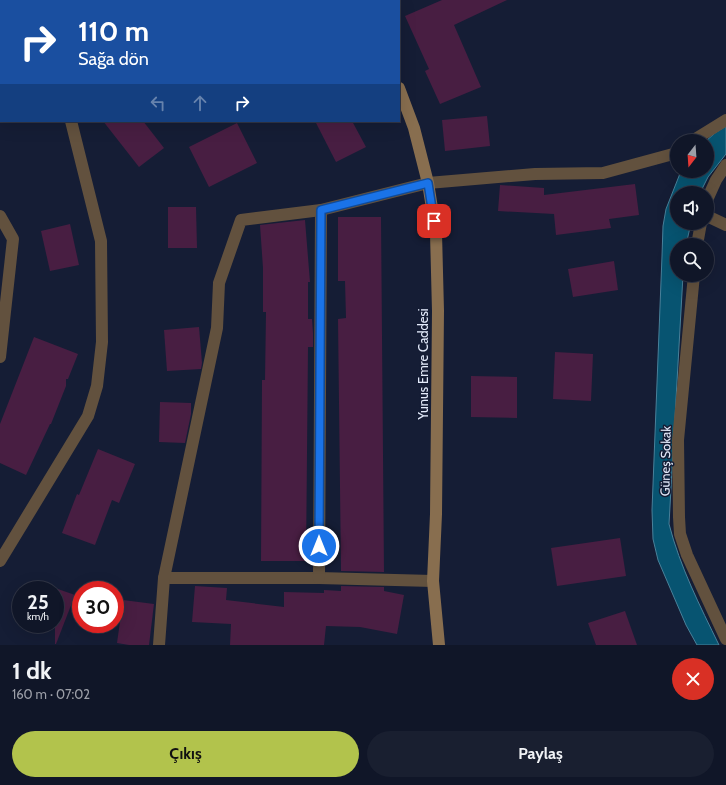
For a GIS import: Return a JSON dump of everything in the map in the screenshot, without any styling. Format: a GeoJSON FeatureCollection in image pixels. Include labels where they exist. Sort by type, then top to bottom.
{"type":"FeatureCollection","features":[{"type":"Feature","properties":{"kind":"street","name":"Yunus Emre Caddesi"},"geometry":{"type":"LineString","coordinates":[[400,91],[414,128],[428,183],[436,233],[438,311],[436,514],[433,580],[439,645]]}},
{"type":"Feature","properties":{"kind":"street"},"geometry":{"type":"LineString","coordinates":[[703,134],[726,120]]}},
{"type":"Feature","properties":{"kind":"street"},"geometry":{"type":"LineString","coordinates":[[0,561],[88,416],[97,386],[102,342],[101,241],[71,122]]}},
{"type":"Feature","properties":{"kind":"street"},"geometry":{"type":"LineString","coordinates":[[159,645],[164,578],[217,328],[219,283],[241,220],[321,210],[428,183],[535,174],[603,173],[670,155]]}},
{"type":"Feature","properties":{"kind":"street"},"geometry":{"type":"LineString","coordinates":[[713,186],[726,165]]}},
{"type":"Feature","properties":{"kind":"street"},"geometry":{"type":"LineString","coordinates":[[319,578],[321,210]]}},
{"type":"Feature","properties":{"kind":"street"},"geometry":{"type":"LineString","coordinates":[[0,216],[13,239],[0,358]]}},
{"type":"Feature","properties":{"kind":"street"},"geometry":{"type":"LineString","coordinates":[[714,219],[726,225]]}},
{"type":"Feature","properties":{"kind":"street","name":"Güneş Sokak"},"geometry":{"type":"LineString","coordinates":[[693,282],[678,440],[680,534],[696,576],[726,639]]}},
{"type":"Feature","properties":{"kind":"street"},"geometry":{"type":"LineString","coordinates":[[164,578],[433,580]]}},
{"type":"Feature","properties":{"kind":"water"},"geometry":{"type":"Polygon","coordinates":[[[726,126],[726,154],[714,169],[714,134],[726,126]]]}},
{"type":"Feature","properties":{"kind":"water"},"geometry":{"type":"Polygon","coordinates":[[[678,178],[708,178],[704,186],[675,186],[678,178]]]}},
{"type":"Feature","properties":{"kind":"water"},"geometry":{"type":"Polygon","coordinates":[[[670,199],[670,230],[689,230],[688,238],[670,238],[670,282],[683,282],[669,524],[685,571],[719,645],[697,645],[686,625],[658,560],[653,539],[652,510],[663,226],[666,209],[670,199]]]}},
{"type":"Feature","properties":{"kind":"building"},"geometry":{"type":"Polygon","coordinates":[[[442,0],[507,0],[454,25],[481,87],[440,104],[425,71],[429,69],[405,16],[442,0]]]}},
{"type":"Feature","properties":{"kind":"building"},"geometry":{"type":"Polygon","coordinates":[[[487,116],[490,146],[445,151],[442,120],[487,116]]]}},
{"type":"Feature","properties":{"kind":"building"},"geometry":{"type":"Polygon","coordinates":[[[104,122],[144,122],[164,148],[139,167],[104,122]]]}},
{"type":"Feature","properties":{"kind":"building"},"geometry":{"type":"Polygon","coordinates":[[[316,122],[353,122],[366,147],[336,162],[316,122]]]}},
{"type":"Feature","properties":{"kind":"building"},"geometry":{"type":"Polygon","coordinates":[[[237,123],[257,163],[209,187],[189,147],[237,123]]]}},
{"type":"Feature","properties":{"kind":"building"},"geometry":{"type":"Polygon","coordinates":[[[635,184],[639,215],[609,219],[611,228],[556,235],[554,214],[498,211],[500,185],[544,188],[544,195],[635,184]]]}},
{"type":"Feature","properties":{"kind":"building"},"geometry":{"type":"Polygon","coordinates":[[[168,207],[196,207],[197,248],[168,248],[168,207]]]}},
{"type":"Feature","properties":{"kind":"building"},"geometry":{"type":"Polygon","coordinates":[[[338,217],[381,217],[384,572],[341,571],[338,319],[346,318],[345,281],[338,281],[338,217]]]}},
{"type":"Feature","properties":{"kind":"building"},"geometry":{"type":"Polygon","coordinates":[[[305,220],[310,282],[308,282],[308,319],[312,319],[313,333],[313,347],[308,347],[306,561],[261,561],[262,380],[265,380],[266,312],[263,312],[263,268],[260,225],[305,220]]]}},
{"type":"Feature","properties":{"kind":"building"},"geometry":{"type":"Polygon","coordinates":[[[70,224],[79,265],[50,271],[41,231],[70,224]]]}},
{"type":"Feature","properties":{"kind":"building"},"geometry":{"type":"Polygon","coordinates":[[[614,261],[618,290],[573,297],[568,269],[614,261]]]}},
{"type":"Feature","properties":{"kind":"building"},"geometry":{"type":"Polygon","coordinates":[[[199,327],[202,363],[201,369],[167,371],[164,330],[199,327]]]}},
{"type":"Feature","properties":{"kind":"building"},"geometry":{"type":"Polygon","coordinates":[[[34,337],[78,354],[68,379],[66,379],[66,386],[51,424],[26,475],[0,463],[0,424],[34,337]]]}},
{"type":"Feature","properties":{"kind":"building"},"geometry":{"type":"Polygon","coordinates":[[[555,352],[593,354],[591,401],[553,399],[555,352]]]}},
{"type":"Feature","properties":{"kind":"building"},"geometry":{"type":"Polygon","coordinates":[[[471,376],[517,377],[517,418],[471,417],[471,376]]]}},
{"type":"Feature","properties":{"kind":"building"},"geometry":{"type":"Polygon","coordinates":[[[160,402],[191,403],[191,414],[185,443],[159,442],[160,402]]]}},
{"type":"Feature","properties":{"kind":"building"},"geometry":{"type":"Polygon","coordinates":[[[98,449],[135,464],[119,503],[112,500],[95,545],[62,533],[77,494],[79,495],[98,449]]]}},
{"type":"Feature","properties":{"kind":"building"},"geometry":{"type":"Polygon","coordinates":[[[620,538],[626,576],[557,586],[551,548],[620,538]]]}},
{"type":"Feature","properties":{"kind":"building"},"geometry":{"type":"Polygon","coordinates":[[[195,586],[227,588],[226,600],[284,607],[284,592],[324,593],[324,590],[341,591],[341,586],[384,587],[384,591],[404,595],[397,634],[360,627],[326,626],[324,645],[230,645],[231,624],[192,622],[195,586]]]}},
{"type":"Feature","properties":{"kind":"building"},"geometry":{"type":"Polygon","coordinates":[[[64,591],[72,594],[72,603],[64,623],[64,591]]]}},
{"type":"Feature","properties":{"kind":"building"},"geometry":{"type":"Polygon","coordinates":[[[124,600],[154,604],[149,645],[129,645],[117,643],[118,633],[124,633],[124,600]]]}},
{"type":"Feature","properties":{"kind":"building"},"geometry":{"type":"Polygon","coordinates":[[[625,611],[637,645],[596,645],[588,623],[625,611]]]}},
{"type":"Feature","properties":{"kind":"building"},"geometry":{"type":"Polygon","coordinates":[[[55,633],[60,633],[56,644],[55,633]]]}},
{"type":"Feature","properties":{"kind":"route"},"geometry":{"type":"LineString","coordinates":[[319,546],[321,210],[428,183],[434,221]]}}]}
